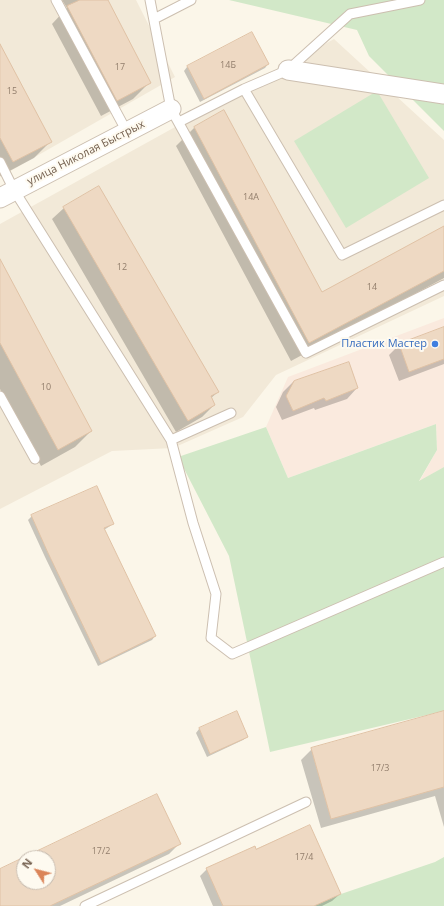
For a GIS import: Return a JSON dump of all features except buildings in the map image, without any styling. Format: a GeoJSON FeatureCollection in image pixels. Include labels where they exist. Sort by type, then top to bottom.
{"type":"FeatureCollection","features":[{"type":"Feature","properties":{"kind":"street"},"geometry":{"type":"LineString","coordinates":[[288,70],[444,94]]}},
{"type":"Feature","properties":{"kind":"street","name":"улица Николая Быстрых"},"geometry":{"type":"LineString","coordinates":[[7,194],[127,132],[175,116]]}},
{"type":"Feature","properties":{"kind":"lane"},"geometry":{"type":"LineString","coordinates":[[56,0],[127,132]]}},
{"type":"Feature","properties":{"kind":"lane"},"geometry":{"type":"LineString","coordinates":[[150,0],[175,116],[306,353],[444,285]]}},
{"type":"Feature","properties":{"kind":"lane"},"geometry":{"type":"LineString","coordinates":[[154,19],[191,0]]}},
{"type":"Feature","properties":{"kind":"lane"},"geometry":{"type":"LineString","coordinates":[[175,116],[288,70],[350,14],[420,0]]}},
{"type":"Feature","properties":{"kind":"lane"},"geometry":{"type":"LineString","coordinates":[[244,89],[342,255],[444,205]]}},
{"type":"Feature","properties":{"kind":"lane"},"geometry":{"type":"LineString","coordinates":[[0,162],[7,194],[171,440],[193,524],[216,594],[211,638],[232,654],[444,562]]}},
{"type":"Feature","properties":{"kind":"lane"},"geometry":{"type":"LineString","coordinates":[[0,396],[35,459]]}},
{"type":"Feature","properties":{"kind":"lane"},"geometry":{"type":"LineString","coordinates":[[171,440],[231,414]]}},
{"type":"Feature","properties":{"kind":"lane"},"geometry":{"type":"LineString","coordinates":[[85,906],[306,802]]}},
{"type":"Feature","properties":{"kind":"shaded area"},"geometry":{"type":"Polygon","coordinates":[[[0,0],[136,0],[175,77],[0,177],[0,0]]]}},
{"type":"Feature","properties":{"kind":"shaded area"},"geometry":{"type":"Polygon","coordinates":[[[334,39],[444,140],[444,296],[276,375],[243,417],[173,448],[112,451],[0,509],[0,224],[334,39]]]}},
{"type":"Feature","properties":{"kind":"shaded area"},"geometry":{"type":"Polygon","coordinates":[[[444,318],[444,467],[419,482],[437,450],[436,424],[288,478],[266,427],[288,377],[444,318]]]}},
{"type":"Feature","properties":{"kind":"green space"},"geometry":{"type":"Polygon","coordinates":[[[229,0],[444,0],[444,131],[369,56],[357,30],[229,0]]]}},
{"type":"Feature","properties":{"kind":"green space"},"geometry":{"type":"Polygon","coordinates":[[[377,91],[429,178],[346,228],[294,141],[377,91]]]}},
{"type":"Feature","properties":{"kind":"green space"},"geometry":{"type":"Polygon","coordinates":[[[436,424],[437,450],[419,481],[444,467],[444,711],[270,752],[229,556],[178,457],[266,427],[288,478],[436,424]]]}},
{"type":"Feature","properties":{"kind":"green space"},"geometry":{"type":"Polygon","coordinates":[[[444,857],[444,906],[314,906],[341,894],[435,862],[444,857]]]}},
{"type":"Feature","properties":{"kind":"place","name":"Пластик Мастер"},"geometry":{"type":"Point","coordinates":[435,344]}}]}
